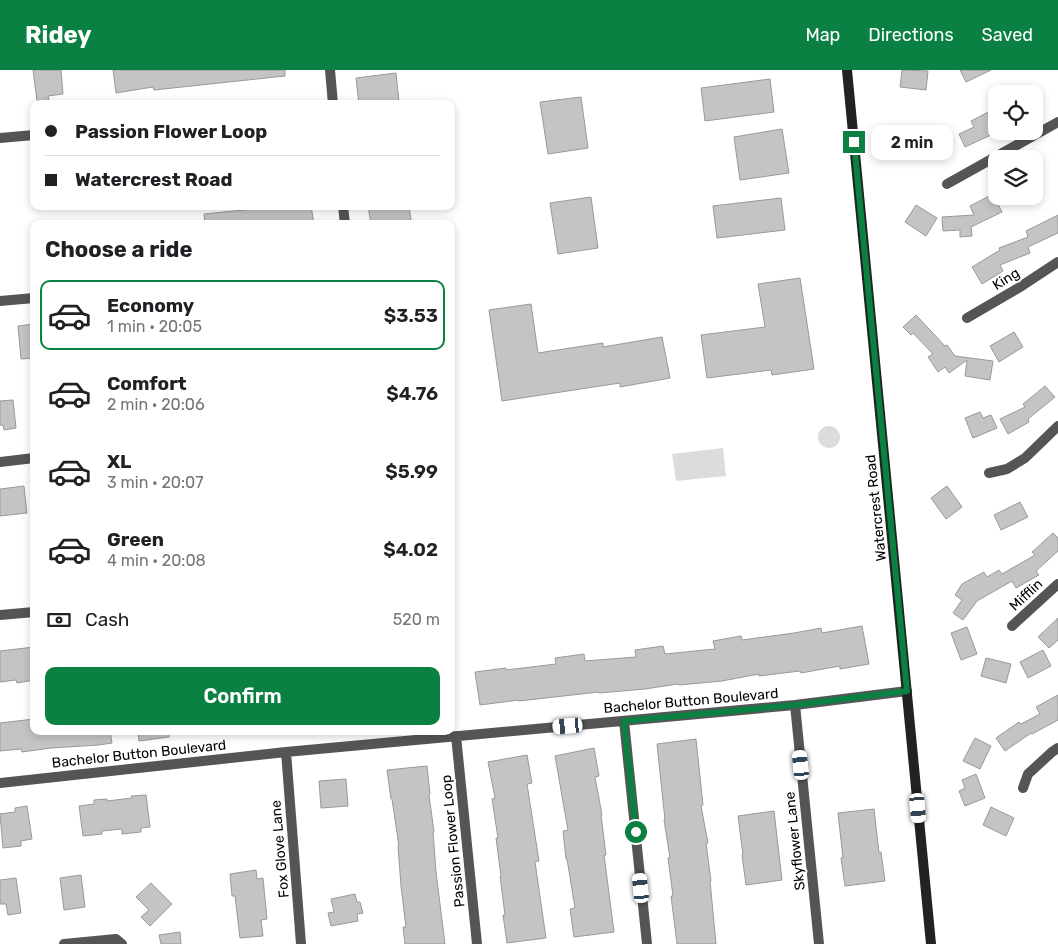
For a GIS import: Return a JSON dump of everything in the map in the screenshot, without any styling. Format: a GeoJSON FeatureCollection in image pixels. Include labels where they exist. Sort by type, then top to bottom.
{"type":"FeatureCollection","features":[{"type":"Feature","properties":{"kind":"street"},"geometry":{"type":"LineString","coordinates":[[330,70],[333,100]]}},
{"type":"Feature","properties":{"kind":"street","name":"Watercrest Road"},"geometry":{"type":"LineString","coordinates":[[847,70],[931,944]]}},
{"type":"Feature","properties":{"kind":"street"},"geometry":{"type":"LineString","coordinates":[[947,184],[1058,122]]}},
{"type":"Feature","properties":{"kind":"street"},"geometry":{"type":"LineString","coordinates":[[0,138],[30,135]]}},
{"type":"Feature","properties":{"kind":"street","name":"King"},"geometry":{"type":"LineString","coordinates":[[968,318],[1058,262]]}},
{"type":"Feature","properties":{"kind":"street"},"geometry":{"type":"LineString","coordinates":[[0,301],[30,298]]}},
{"type":"Feature","properties":{"kind":"street"},"geometry":{"type":"LineString","coordinates":[[988,473],[1007,469],[1025,458],[1058,426]]}},
{"type":"Feature","properties":{"kind":"street"},"geometry":{"type":"LineString","coordinates":[[0,462],[30,458]]}},
{"type":"Feature","properties":{"kind":"street","name":"Mifflin"},"geometry":{"type":"LineString","coordinates":[[1012,626],[1058,584]]}},
{"type":"Feature","properties":{"kind":"street"},"geometry":{"type":"LineString","coordinates":[[0,615],[30,612]]}},
{"type":"Feature","properties":{"kind":"street","name":"Bachelor Button Boulevard"},"geometry":{"type":"LineString","coordinates":[[0,783],[286,752],[795,705],[907,691]]}},
{"type":"Feature","properties":{"kind":"street","name":"Skyflower Lane"},"geometry":{"type":"LineString","coordinates":[[795,705],[819,944]]}},
{"type":"Feature","properties":{"kind":"street"},"geometry":{"type":"LineString","coordinates":[[624,721],[647,944]]}},
{"type":"Feature","properties":{"kind":"street"},"geometry":{"type":"LineString","coordinates":[[389,735],[390,742]]}},
{"type":"Feature","properties":{"kind":"street","name":"Passion Flower Loop"},"geometry":{"type":"LineString","coordinates":[[456,736],[477,944]]}},
{"type":"Feature","properties":{"kind":"street"},"geometry":{"type":"LineString","coordinates":[[1023,788],[1028,774],[1058,748]]}},
{"type":"Feature","properties":{"kind":"street","name":"Fox Glove Lane"},"geometry":{"type":"LineString","coordinates":[[286,752],[301,944]]}},
{"type":"Feature","properties":{"kind":"street"},"geometry":{"type":"LineString","coordinates":[[64,944],[116,939],[122,944]]}},
{"type":"Feature","properties":{"kind":"shaded area"},"geometry":{"type":"Polygon","coordinates":[[[829,426],[837,429],[840,437],[837,445],[829,448],[821,445],[818,437],[821,429],[829,426]]]}},
{"type":"Feature","properties":{"kind":"shaded area"},"geometry":{"type":"Polygon","coordinates":[[[723,448],[726,476],[676,481],[672,454],[723,448]]]}},
{"type":"Feature","properties":{"kind":"building"},"geometry":{"type":"Polygon","coordinates":[[[33,70],[61,70],[63,94],[48,96],[49,100],[37,100],[33,70]]]}},
{"type":"Feature","properties":{"kind":"building"},"geometry":{"type":"Polygon","coordinates":[[[113,70],[285,70],[285,76],[154,90],[153,87],[116,93],[113,70]]]}},
{"type":"Feature","properties":{"kind":"building"},"geometry":{"type":"Polygon","coordinates":[[[902,70],[928,71],[926,90],[900,87],[902,70]]]}},
{"type":"Feature","properties":{"kind":"building"},"geometry":{"type":"Polygon","coordinates":[[[960,70],[991,70],[966,82],[960,70]]]}},
{"type":"Feature","properties":{"kind":"building"},"geometry":{"type":"Polygon","coordinates":[[[396,73],[399,100],[359,100],[356,78],[396,73]]]}},
{"type":"Feature","properties":{"kind":"building"},"geometry":{"type":"Polygon","coordinates":[[[770,79],[774,112],[705,121],[701,88],[770,79]]]}},
{"type":"Feature","properties":{"kind":"building"},"geometry":{"type":"Polygon","coordinates":[[[581,97],[588,148],[548,154],[540,102],[581,97]]]}},
{"type":"Feature","properties":{"kind":"building"},"geometry":{"type":"Polygon","coordinates":[[[988,112],[988,136],[965,147],[959,134],[974,127],[971,121],[988,112]]]}},
{"type":"Feature","properties":{"kind":"building"},"geometry":{"type":"Polygon","coordinates":[[[782,129],[789,173],[740,180],[734,137],[782,129]]]}},
{"type":"Feature","properties":{"kind":"building"},"geometry":{"type":"Polygon","coordinates":[[[591,197],[598,248],[558,254],[550,203],[591,197]]]}},
{"type":"Feature","properties":{"kind":"building"},"geometry":{"type":"Polygon","coordinates":[[[988,197],[988,205],[998,205],[1002,212],[971,227],[972,236],[960,237],[960,230],[943,231],[942,217],[974,215],[970,206],[988,197]]]}},
{"type":"Feature","properties":{"kind":"building"},"geometry":{"type":"Polygon","coordinates":[[[781,198],[785,230],[717,238],[713,206],[781,198]]]}},
{"type":"Feature","properties":{"kind":"building"},"geometry":{"type":"Polygon","coordinates":[[[916,205],[937,218],[926,236],[905,222],[916,205]]]}},
{"type":"Feature","properties":{"kind":"building"},"geometry":{"type":"Polygon","coordinates":[[[244,210],[312,210],[313,220],[205,220],[204,214],[244,210]]]}},
{"type":"Feature","properties":{"kind":"building"},"geometry":{"type":"Polygon","coordinates":[[[369,210],[410,210],[411,220],[370,220],[369,210]]]}},
{"type":"Feature","properties":{"kind":"building"},"geometry":{"type":"Polygon","coordinates":[[[1058,215],[1058,233],[1028,247],[1030,253],[1000,265],[1003,271],[982,284],[972,267],[1000,250],[999,248],[1028,237],[1026,231],[1058,215]]]}},
{"type":"Feature","properties":{"kind":"building"},"geometry":{"type":"Polygon","coordinates":[[[800,278],[814,369],[772,375],[771,370],[707,378],[701,335],[765,327],[758,284],[800,278]]]}},
{"type":"Feature","properties":{"kind":"building"},"geometry":{"type":"Polygon","coordinates":[[[531,304],[538,353],[603,343],[603,347],[662,337],[670,378],[620,387],[620,383],[502,401],[489,310],[531,304]]]}},
{"type":"Feature","properties":{"kind":"building"},"geometry":{"type":"Polygon","coordinates":[[[916,315],[945,346],[947,345],[955,356],[993,361],[990,380],[965,376],[967,360],[949,373],[945,367],[938,372],[928,357],[933,354],[913,333],[911,335],[903,327],[916,315]]]}},
{"type":"Feature","properties":{"kind":"building"},"geometry":{"type":"Polygon","coordinates":[[[30,324],[30,358],[21,359],[18,326],[30,324]]]}},
{"type":"Feature","properties":{"kind":"building"},"geometry":{"type":"Polygon","coordinates":[[[1014,332],[1023,347],[999,362],[990,346],[1014,332]]]}},
{"type":"Feature","properties":{"kind":"building"},"geometry":{"type":"Polygon","coordinates":[[[1045,386],[1055,397],[1028,419],[1029,422],[1008,434],[1000,419],[1025,407],[1023,404],[1045,386]]]}},
{"type":"Feature","properties":{"kind":"building"},"geometry":{"type":"Polygon","coordinates":[[[13,400],[16,428],[4,430],[3,425],[0,425],[0,401],[13,400]]]}},
{"type":"Feature","properties":{"kind":"building"},"geometry":{"type":"Polygon","coordinates":[[[980,412],[983,418],[991,415],[997,428],[973,438],[965,418],[980,412]]]}},
{"type":"Feature","properties":{"kind":"building"},"geometry":{"type":"Polygon","coordinates":[[[24,486],[27,513],[0,516],[0,489],[24,486]]]}},
{"type":"Feature","properties":{"kind":"building"},"geometry":{"type":"Polygon","coordinates":[[[947,486],[962,507],[946,519],[931,498],[947,486]]]}},
{"type":"Feature","properties":{"kind":"building"},"geometry":{"type":"Polygon","coordinates":[[[1020,502],[1028,517],[1001,530],[994,515],[1020,502]]]}},
{"type":"Feature","properties":{"kind":"building"},"geometry":{"type":"Polygon","coordinates":[[[1053,533],[1058,538],[1058,551],[1036,571],[1039,575],[1016,588],[1012,581],[977,601],[963,620],[953,613],[962,600],[955,595],[962,584],[984,572],[987,577],[999,570],[1002,574],[1035,555],[1032,552],[1053,533]]]}},
{"type":"Feature","properties":{"kind":"building"},"geometry":{"type":"Polygon","coordinates":[[[1058,618],[1058,640],[1049,648],[1038,637],[1058,618]]]}},
{"type":"Feature","properties":{"kind":"building"},"geometry":{"type":"Polygon","coordinates":[[[862,626],[869,664],[840,669],[840,666],[801,673],[800,671],[759,676],[759,674],[722,681],[480,705],[475,672],[556,664],[555,658],[584,654],[585,661],[636,657],[635,650],[663,646],[665,654],[715,649],[713,641],[741,636],[742,640],[821,628],[822,633],[862,626]]]}},
{"type":"Feature","properties":{"kind":"building"},"geometry":{"type":"Polygon","coordinates":[[[967,627],[977,654],[961,660],[951,633],[967,627]]]}},
{"type":"Feature","properties":{"kind":"building"},"geometry":{"type":"Polygon","coordinates":[[[30,647],[30,681],[17,683],[16,680],[0,682],[0,651],[30,647]]]}},
{"type":"Feature","properties":{"kind":"building"},"geometry":{"type":"Polygon","coordinates":[[[1043,650],[1051,666],[1028,678],[1020,662],[1043,650]]]}},
{"type":"Feature","properties":{"kind":"building"},"geometry":{"type":"Polygon","coordinates":[[[986,658],[1011,664],[1006,683],[981,676],[986,658]]]}},
{"type":"Feature","properties":{"kind":"building"},"geometry":{"type":"Polygon","coordinates":[[[1058,695],[1058,720],[1031,733],[1005,751],[996,738],[1019,722],[1021,724],[1040,714],[1036,707],[1058,695]]]}},
{"type":"Feature","properties":{"kind":"building"},"geometry":{"type":"Polygon","coordinates":[[[30,719],[30,735],[111,735],[112,743],[22,752],[21,749],[0,751],[0,723],[30,719]]]}},
{"type":"Feature","properties":{"kind":"building"},"geometry":{"type":"Polygon","coordinates":[[[138,735],[169,735],[169,737],[139,741],[138,735]]]}},
{"type":"Feature","properties":{"kind":"building"},"geometry":{"type":"Polygon","coordinates":[[[975,738],[991,746],[980,769],[963,761],[975,738]]]}},
{"type":"Feature","properties":{"kind":"building"},"geometry":{"type":"Polygon","coordinates":[[[696,739],[703,805],[701,806],[708,843],[706,843],[716,944],[677,944],[671,896],[673,896],[668,858],[670,858],[664,820],[657,744],[696,739]]]}},
{"type":"Feature","properties":{"kind":"building"},"geometry":{"type":"Polygon","coordinates":[[[594,748],[599,776],[595,777],[602,815],[606,855],[604,855],[614,932],[574,937],[570,909],[575,908],[563,831],[568,830],[555,756],[594,748]]]}},
{"type":"Feature","properties":{"kind":"building"},"geometry":{"type":"Polygon","coordinates":[[[527,755],[532,783],[527,784],[539,861],[535,862],[546,938],[507,943],[496,838],[498,838],[492,799],[495,798],[488,762],[527,755]]]}},
{"type":"Feature","properties":{"kind":"building"},"geometry":{"type":"Polygon","coordinates":[[[427,766],[436,872],[445,944],[405,944],[403,927],[406,927],[399,846],[387,770],[427,766]]]}},
{"type":"Feature","properties":{"kind":"building"},"geometry":{"type":"Polygon","coordinates":[[[976,774],[985,798],[965,806],[959,791],[965,788],[962,780],[976,774]]]}},
{"type":"Feature","properties":{"kind":"building"},"geometry":{"type":"Polygon","coordinates":[[[346,779],[348,806],[321,808],[319,781],[346,779]]]}},
{"type":"Feature","properties":{"kind":"building"},"geometry":{"type":"Polygon","coordinates":[[[146,795],[150,827],[141,828],[141,832],[122,834],[122,829],[102,831],[102,834],[83,836],[79,806],[94,804],[94,800],[107,799],[107,801],[146,795]]]}},
{"type":"Feature","properties":{"kind":"building"},"geometry":{"type":"Polygon","coordinates":[[[27,806],[32,839],[21,841],[21,846],[3,848],[0,814],[15,812],[15,808],[27,806]]]}},
{"type":"Feature","properties":{"kind":"building"},"geometry":{"type":"Polygon","coordinates":[[[991,807],[1014,818],[1006,836],[983,825],[991,807]]]}},
{"type":"Feature","properties":{"kind":"building"},"geometry":{"type":"Polygon","coordinates":[[[874,809],[879,853],[881,852],[885,881],[845,886],[838,813],[874,809]]]}},
{"type":"Feature","properties":{"kind":"building"},"geometry":{"type":"Polygon","coordinates":[[[774,811],[782,880],[746,885],[738,816],[774,811]]]}},
{"type":"Feature","properties":{"kind":"building"},"geometry":{"type":"Polygon","coordinates":[[[256,870],[257,879],[263,878],[267,919],[261,920],[263,936],[240,938],[235,896],[232,896],[230,874],[256,870]]]}},
{"type":"Feature","properties":{"kind":"building"},"geometry":{"type":"Polygon","coordinates":[[[81,875],[85,907],[64,910],[60,878],[81,875]]]}},
{"type":"Feature","properties":{"kind":"building"},"geometry":{"type":"Polygon","coordinates":[[[16,878],[21,913],[8,915],[6,904],[0,904],[0,880],[16,878]]]}},
{"type":"Feature","properties":{"kind":"building"},"geometry":{"type":"Polygon","coordinates":[[[151,883],[172,904],[150,926],[141,917],[149,910],[136,897],[151,883]]]}},
{"type":"Feature","properties":{"kind":"building"},"geometry":{"type":"Polygon","coordinates":[[[355,894],[357,902],[360,902],[363,913],[357,914],[358,921],[331,926],[328,913],[334,912],[331,899],[355,894]]]}},
{"type":"Feature","properties":{"kind":"building"},"geometry":{"type":"Polygon","coordinates":[[[180,932],[181,944],[161,944],[159,935],[180,932]]]}},
{"type":"Feature","properties":{"kind":"route"},"geometry":{"type":"LineString","coordinates":[[636,832],[624,721],[795,705],[907,691],[854,142]]}}]}
